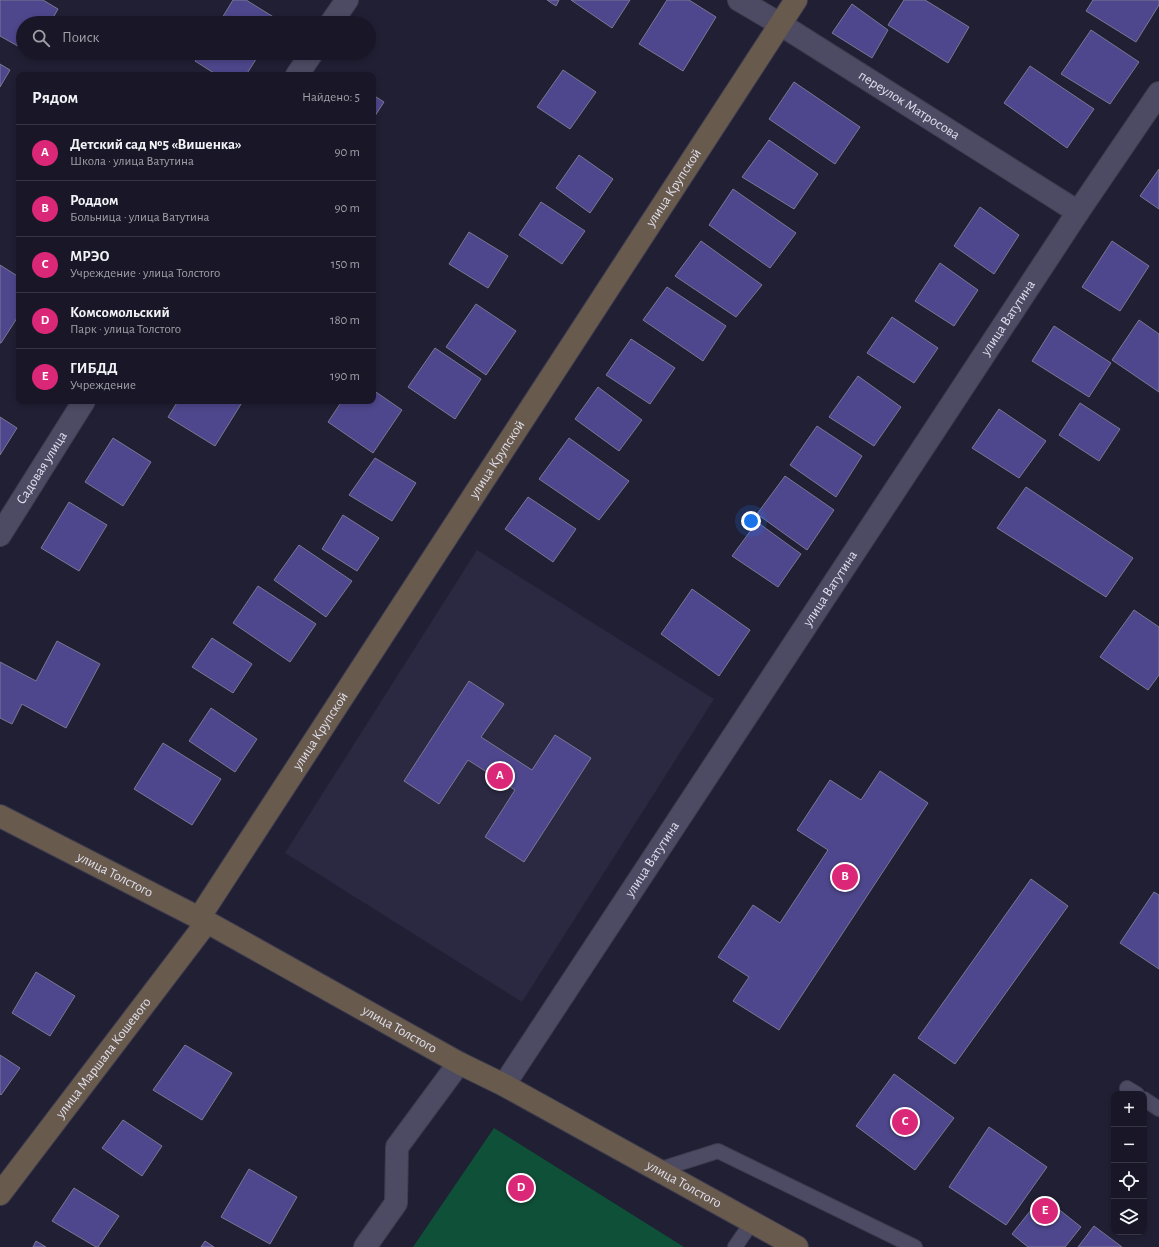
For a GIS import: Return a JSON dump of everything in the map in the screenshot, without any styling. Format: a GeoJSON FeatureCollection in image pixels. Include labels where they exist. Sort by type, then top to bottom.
{"type":"FeatureCollection","features":[{"type":"Feature","properties":{"kind":"main road","name":"улица Крупской"},"geometry":{"type":"LineString","coordinates":[[203,920],[796,0]]}},
{"type":"Feature","properties":{"kind":"main road","name":"улица Толстого"},"geometry":{"type":"LineString","coordinates":[[0,816],[203,920],[459,1063],[504,1085],[797,1247]]}},
{"type":"Feature","properties":{"kind":"main road","name":"улица Маршала Кошевого"},"geometry":{"type":"LineString","coordinates":[[0,1194],[203,920]]}},
{"type":"Feature","properties":{"kind":"street"},"geometry":{"type":"LineString","coordinates":[[336,16],[347,0]]}},
{"type":"Feature","properties":{"kind":"street","name":"переулок Матросова"},"geometry":{"type":"LineString","coordinates":[[739,0],[780,24],[1078,212]]}},
{"type":"Feature","properties":{"kind":"street"},"geometry":{"type":"LineString","coordinates":[[299,72],[307,60]]}},
{"type":"Feature","properties":{"kind":"street","name":"улица Ватутина"},"geometry":{"type":"LineString","coordinates":[[504,1085],[1078,212],[1152,118],[1159,93]]}},
{"type":"Feature","properties":{"kind":"street","name":"Садовая улица"},"geometry":{"type":"LineString","coordinates":[[0,535],[82,404]]}},
{"type":"Feature","properties":{"kind":"street"},"geometry":{"type":"LineString","coordinates":[[365,1247],[396,1204],[397,1147],[459,1063]]}},
{"type":"Feature","properties":{"kind":"lane"},"geometry":{"type":"LineString","coordinates":[[1147,1101],[1159,1109]]}},
{"type":"Feature","properties":{"kind":"lane"},"geometry":{"type":"LineString","coordinates":[[658,1170],[718,1151],[915,1247]]}},
{"type":"Feature","properties":{"kind":"lane"},"geometry":{"type":"LineString","coordinates":[[735,1247],[752,1222]]}},
{"type":"Feature","properties":{"kind":"shaded area"},"geometry":{"type":"Polygon","coordinates":[[[477,550],[714,699],[522,1002],[285,853],[477,550]]]}},
{"type":"Feature","properties":{"kind":"green space"},"geometry":{"type":"Polygon","coordinates":[[[494,1128],[684,1247],[413,1247],[494,1128]]]}},
{"type":"Feature","properties":{"kind":"building"},"geometry":{"type":"Polygon","coordinates":[[[0,0],[43,0],[58,9],[54,16],[16,16],[16,45],[0,36],[0,0]]]}},
{"type":"Feature","properties":{"kind":"building"},"geometry":{"type":"Polygon","coordinates":[[[233,0],[246,0],[272,16],[223,16],[233,0]]]}},
{"type":"Feature","properties":{"kind":"building"},"geometry":{"type":"Polygon","coordinates":[[[547,0],[559,0],[556,6],[547,0]]]}},
{"type":"Feature","properties":{"kind":"building"},"geometry":{"type":"Polygon","coordinates":[[[571,0],[630,0],[612,28],[571,0]]]}},
{"type":"Feature","properties":{"kind":"building"},"geometry":{"type":"Polygon","coordinates":[[[667,0],[689,0],[716,17],[683,71],[639,44],[667,0]]]}},
{"type":"Feature","properties":{"kind":"building"},"geometry":{"type":"Polygon","coordinates":[[[904,0],[925,0],[969,27],[948,63],[888,25],[904,0]]]}},
{"type":"Feature","properties":{"kind":"building"},"geometry":{"type":"Polygon","coordinates":[[[1093,0],[1159,0],[1159,5],[1136,42],[1086,11],[1093,0]]]}},
{"type":"Feature","properties":{"kind":"building"},"geometry":{"type":"Polygon","coordinates":[[[852,4],[888,30],[872,58],[832,33],[852,4]]]}},
{"type":"Feature","properties":{"kind":"building"},"geometry":{"type":"Polygon","coordinates":[[[1091,30],[1139,62],[1110,104],[1061,74],[1091,30]]]}},
{"type":"Feature","properties":{"kind":"building"},"geometry":{"type":"Polygon","coordinates":[[[256,60],[248,72],[212,72],[195,61],[256,60]]]}},
{"type":"Feature","properties":{"kind":"building"},"geometry":{"type":"Polygon","coordinates":[[[0,64],[10,70],[0,87],[0,64]]]}},
{"type":"Feature","properties":{"kind":"building"},"geometry":{"type":"Polygon","coordinates":[[[1030,66],[1094,109],[1067,148],[1004,103],[1030,66]]]}},
{"type":"Feature","properties":{"kind":"building"},"geometry":{"type":"Polygon","coordinates":[[[563,70],[596,92],[570,129],[537,107],[563,70]]]}},
{"type":"Feature","properties":{"kind":"building"},"geometry":{"type":"Polygon","coordinates":[[[794,82],[860,127],[835,164],[769,119],[794,82]]]}},
{"type":"Feature","properties":{"kind":"building"},"geometry":{"type":"Polygon","coordinates":[[[376,97],[384,102],[376,114],[376,97]]]}},
{"type":"Feature","properties":{"kind":"building"},"geometry":{"type":"Polygon","coordinates":[[[769,140],[818,174],[794,209],[742,177],[769,140]]]}},
{"type":"Feature","properties":{"kind":"building"},"geometry":{"type":"Polygon","coordinates":[[[579,155],[613,179],[590,213],[556,188],[579,155]]]}},
{"type":"Feature","properties":{"kind":"building"},"geometry":{"type":"Polygon","coordinates":[[[1159,169],[1159,209],[1140,196],[1159,169]]]}},
{"type":"Feature","properties":{"kind":"building"},"geometry":{"type":"Polygon","coordinates":[[[733,189],[796,233],[770,268],[709,225],[733,189]]]}},
{"type":"Feature","properties":{"kind":"building"},"geometry":{"type":"Polygon","coordinates":[[[541,202],[585,231],[562,264],[519,235],[541,202]]]}},
{"type":"Feature","properties":{"kind":"building"},"geometry":{"type":"Polygon","coordinates":[[[980,207],[1019,235],[994,274],[954,246],[980,207]]]}},
{"type":"Feature","properties":{"kind":"building"},"geometry":{"type":"Polygon","coordinates":[[[469,232],[508,256],[488,288],[449,264],[469,232]]]}},
{"type":"Feature","properties":{"kind":"building"},"geometry":{"type":"Polygon","coordinates":[[[701,241],[762,285],[736,317],[675,276],[701,241]]]}},
{"type":"Feature","properties":{"kind":"building"},"geometry":{"type":"Polygon","coordinates":[[[1112,241],[1149,266],[1120,311],[1082,287],[1112,241]]]}},
{"type":"Feature","properties":{"kind":"building"},"geometry":{"type":"Polygon","coordinates":[[[940,263],[978,290],[954,326],[915,301],[940,263]]]}},
{"type":"Feature","properties":{"kind":"building"},"geometry":{"type":"Polygon","coordinates":[[[0,265],[16,275],[16,320],[0,343],[0,265]]]}},
{"type":"Feature","properties":{"kind":"building"},"geometry":{"type":"Polygon","coordinates":[[[667,287],[726,326],[703,361],[643,320],[667,287]]]}},
{"type":"Feature","properties":{"kind":"building"},"geometry":{"type":"Polygon","coordinates":[[[476,304],[516,331],[486,375],[446,347],[476,304]]]}},
{"type":"Feature","properties":{"kind":"building"},"geometry":{"type":"Polygon","coordinates":[[[892,317],[938,348],[914,383],[867,353],[892,317]]]}},
{"type":"Feature","properties":{"kind":"building"},"geometry":{"type":"Polygon","coordinates":[[[1139,320],[1159,334],[1159,392],[1112,360],[1139,320]]]}},
{"type":"Feature","properties":{"kind":"building"},"geometry":{"type":"Polygon","coordinates":[[[1054,326],[1111,363],[1089,397],[1032,361],[1054,326]]]}},
{"type":"Feature","properties":{"kind":"building"},"geometry":{"type":"Polygon","coordinates":[[[631,339],[675,368],[650,404],[606,375],[631,339]]]}},
{"type":"Feature","properties":{"kind":"building"},"geometry":{"type":"Polygon","coordinates":[[[435,348],[481,379],[455,419],[408,387],[435,348]]]}},
{"type":"Feature","properties":{"kind":"building"},"geometry":{"type":"Polygon","coordinates":[[[858,376],[901,407],[874,446],[829,417],[858,376]]]}},
{"type":"Feature","properties":{"kind":"building"},"geometry":{"type":"Polygon","coordinates":[[[598,387],[642,420],[619,451],[575,419],[598,387]]]}},
{"type":"Feature","properties":{"kind":"building"},"geometry":{"type":"Polygon","coordinates":[[[376,392],[402,410],[373,453],[328,422],[340,404],[376,404],[376,392]]]}},
{"type":"Feature","properties":{"kind":"building"},"geometry":{"type":"Polygon","coordinates":[[[1080,403],[1120,429],[1099,461],[1059,435],[1080,403]]]}},
{"type":"Feature","properties":{"kind":"building"},"geometry":{"type":"Polygon","coordinates":[[[176,404],[241,404],[215,446],[168,417],[176,404]]]}},
{"type":"Feature","properties":{"kind":"building"},"geometry":{"type":"Polygon","coordinates":[[[999,409],[1046,441],[1019,478],[972,448],[999,409]]]}},
{"type":"Feature","properties":{"kind":"building"},"geometry":{"type":"Polygon","coordinates":[[[0,417],[17,428],[0,455],[0,417]]]}},
{"type":"Feature","properties":{"kind":"building"},"geometry":{"type":"Polygon","coordinates":[[[817,426],[862,456],[836,497],[790,465],[817,426]]]}},
{"type":"Feature","properties":{"kind":"building"},"geometry":{"type":"Polygon","coordinates":[[[113,438],[151,462],[123,506],[85,482],[113,438]]]}},
{"type":"Feature","properties":{"kind":"building"},"geometry":{"type":"Polygon","coordinates":[[[569,438],[629,481],[599,520],[539,479],[569,438]]]}},
{"type":"Feature","properties":{"kind":"building"},"geometry":{"type":"Polygon","coordinates":[[[375,458],[416,483],[392,521],[349,495],[375,458]]]}},
{"type":"Feature","properties":{"kind":"building"},"geometry":{"type":"Polygon","coordinates":[[[785,476],[834,510],[807,550],[757,514],[785,476]]]}},
{"type":"Feature","properties":{"kind":"building"},"geometry":{"type":"Polygon","coordinates":[[[1026,487],[1133,558],[1106,597],[997,528],[1026,487]]]}},
{"type":"Feature","properties":{"kind":"building"},"geometry":{"type":"Polygon","coordinates":[[[528,497],[576,529],[553,562],[505,529],[528,497]]]}},
{"type":"Feature","properties":{"kind":"building"},"geometry":{"type":"Polygon","coordinates":[[[69,502],[107,525],[79,571],[41,548],[69,502]]]}},
{"type":"Feature","properties":{"kind":"building"},"geometry":{"type":"Polygon","coordinates":[[[343,515],[379,538],[357,571],[322,549],[343,515]]]}},
{"type":"Feature","properties":{"kind":"building"},"geometry":{"type":"Polygon","coordinates":[[[757,522],[801,554],[778,587],[732,556],[757,522]]]}},
{"type":"Feature","properties":{"kind":"building"},"geometry":{"type":"Polygon","coordinates":[[[299,545],[352,581],[326,617],[274,580],[299,545]]]}},
{"type":"Feature","properties":{"kind":"building"},"geometry":{"type":"Polygon","coordinates":[[[258,586],[316,624],[290,662],[233,623],[258,586]]]}},
{"type":"Feature","properties":{"kind":"building"},"geometry":{"type":"Polygon","coordinates":[[[692,589],[750,630],[719,676],[661,634],[692,589]]]}},
{"type":"Feature","properties":{"kind":"building"},"geometry":{"type":"Polygon","coordinates":[[[1134,610],[1159,627],[1159,675],[1148,690],[1100,657],[1134,610]]]}},
{"type":"Feature","properties":{"kind":"building"},"geometry":{"type":"Polygon","coordinates":[[[212,638],[252,664],[233,693],[192,667],[212,638]]]}},
{"type":"Feature","properties":{"kind":"building"},"geometry":{"type":"Polygon","coordinates":[[[57,641],[100,664],[66,728],[22,704],[12,724],[0,718],[0,662],[36,681],[57,641]]]}},
{"type":"Feature","properties":{"kind":"building"},"geometry":{"type":"Polygon","coordinates":[[[469,681],[504,704],[481,737],[532,770],[555,735],[591,758],[524,862],[485,837],[515,790],[468,760],[439,804],[404,781],[469,681]]]}},
{"type":"Feature","properties":{"kind":"building"},"geometry":{"type":"Polygon","coordinates":[[[211,708],[257,739],[235,772],[189,741],[211,708]]]}},
{"type":"Feature","properties":{"kind":"building"},"geometry":{"type":"Polygon","coordinates":[[[163,743],[221,779],[192,825],[134,789],[163,743]]]}},
{"type":"Feature","properties":{"kind":"building"},"geometry":{"type":"Polygon","coordinates":[[[880,771],[928,803],[779,1030],[733,1001],[749,977],[718,957],[753,905],[780,923],[828,850],[797,830],[830,780],[861,800],[880,771]]]}},
{"type":"Feature","properties":{"kind":"building"},"geometry":{"type":"Polygon","coordinates":[[[1031,879],[1068,906],[955,1064],[918,1038],[1031,879]]]}},
{"type":"Feature","properties":{"kind":"building"},"geometry":{"type":"Polygon","coordinates":[[[1154,892],[1159,895],[1159,969],[1120,943],[1154,892]]]}},
{"type":"Feature","properties":{"kind":"building"},"geometry":{"type":"Polygon","coordinates":[[[36,972],[75,996],[50,1036],[12,1013],[36,972]]]}},
{"type":"Feature","properties":{"kind":"building"},"geometry":{"type":"Polygon","coordinates":[[[185,1045],[232,1073],[202,1120],[153,1090],[185,1045]]]}},
{"type":"Feature","properties":{"kind":"building"},"geometry":{"type":"Polygon","coordinates":[[[0,1055],[20,1068],[1,1095],[0,1094],[0,1055]]]}},
{"type":"Feature","properties":{"kind":"building"},"geometry":{"type":"Polygon","coordinates":[[[894,1074],[954,1118],[915,1170],[856,1126],[894,1074]]]}},
{"type":"Feature","properties":{"kind":"building"},"geometry":{"type":"Polygon","coordinates":[[[123,1120],[162,1146],[142,1176],[102,1148],[123,1120]]]}},
{"type":"Feature","properties":{"kind":"building"},"geometry":{"type":"Polygon","coordinates":[[[989,1127],[1047,1167],[1006,1225],[949,1187],[989,1127]]]}},
{"type":"Feature","properties":{"kind":"building"},"geometry":{"type":"Polygon","coordinates":[[[249,1169],[297,1197],[270,1244],[221,1217],[249,1169]]]}},
{"type":"Feature","properties":{"kind":"building"},"geometry":{"type":"Polygon","coordinates":[[[74,1188],[119,1216],[98,1247],[52,1221],[74,1188]]]}},
{"type":"Feature","properties":{"kind":"building"},"geometry":{"type":"Polygon","coordinates":[[[1042,1196],[1081,1227],[1065,1247],[1028,1247],[1012,1234],[1042,1196]]]}},
{"type":"Feature","properties":{"kind":"building"},"geometry":{"type":"Polygon","coordinates":[[[1094,1226],[1122,1247],[1078,1247],[1094,1226]]]}},
{"type":"Feature","properties":{"kind":"building"},"geometry":{"type":"Polygon","coordinates":[[[36,1241],[46,1247],[33,1247],[36,1241]]]}},
{"type":"Feature","properties":{"kind":"building"},"geometry":{"type":"Polygon","coordinates":[[[205,1241],[214,1247],[201,1247],[205,1241]]]}},
{"type":"Feature","properties":{"kind":"place","name":"Детский сад №5 «Вишенка»"},"geometry":{"type":"Point","coordinates":[500,776]}},
{"type":"Feature","properties":{"kind":"place","name":"Роддом"},"geometry":{"type":"Point","coordinates":[845,877]}},
{"type":"Feature","properties":{"kind":"place","name":"МРЭО"},"geometry":{"type":"Point","coordinates":[905,1122]}},
{"type":"Feature","properties":{"kind":"place","name":"Комсомольский"},"geometry":{"type":"Point","coordinates":[521,1188]}},
{"type":"Feature","properties":{"kind":"place","name":"ГИБДД"},"geometry":{"type":"Point","coordinates":[1045,1211]}}]}
